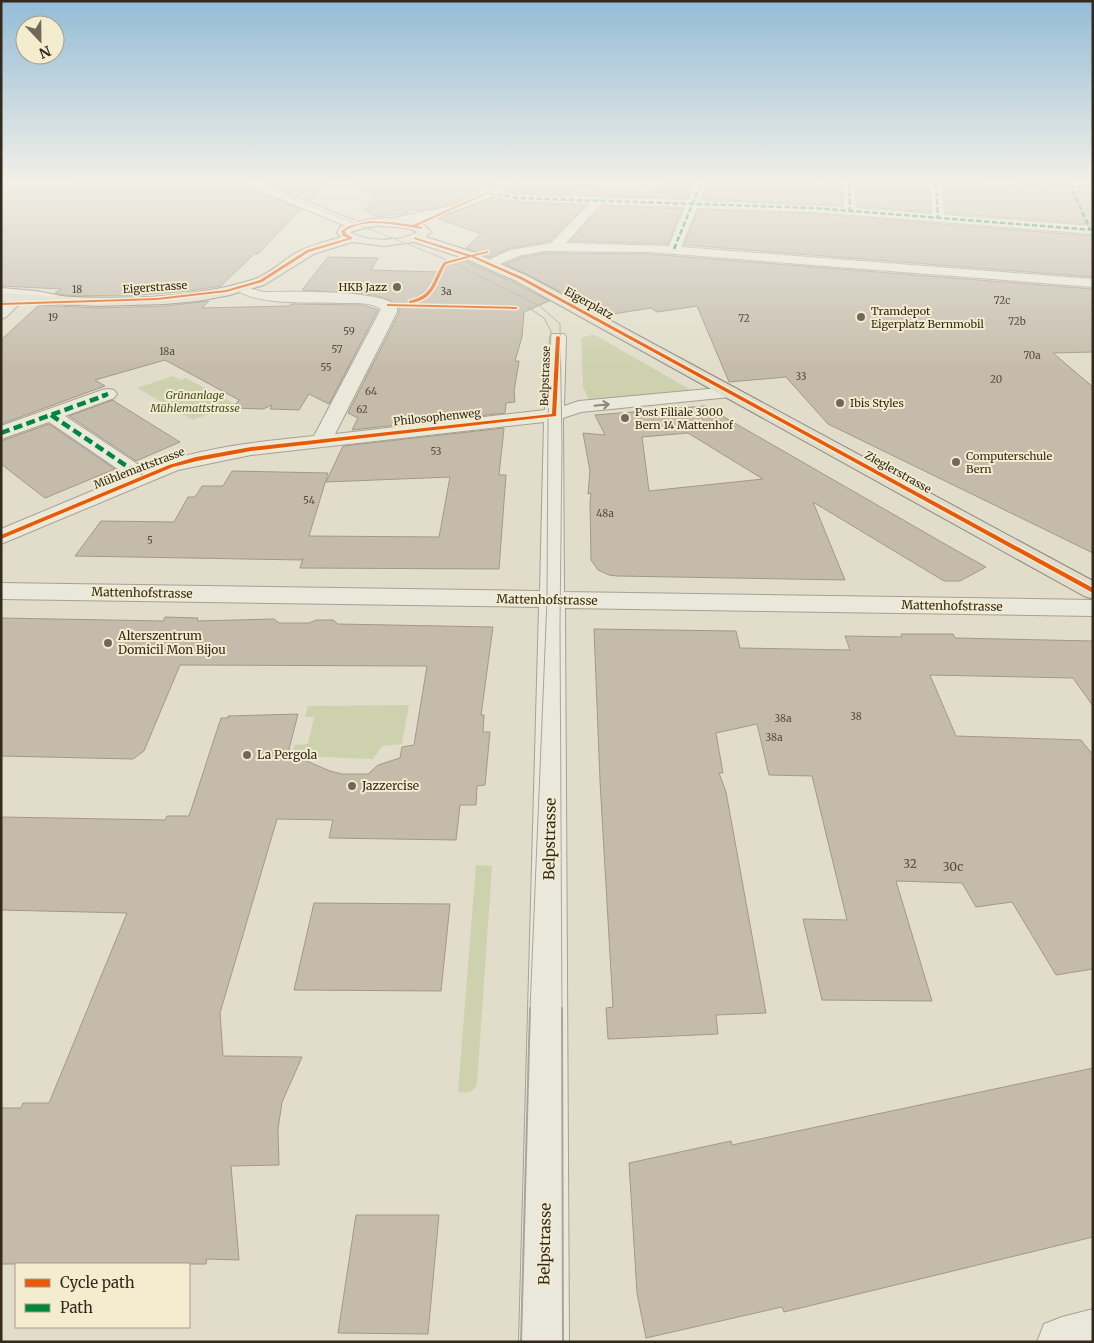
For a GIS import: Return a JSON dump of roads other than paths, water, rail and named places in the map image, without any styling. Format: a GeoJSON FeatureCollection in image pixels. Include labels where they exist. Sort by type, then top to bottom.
{"type":"FeatureCollection","features":[{"type":"Feature","properties":{"kind":"main road","name":"Eigerstrasse"},"geometry":{"type":"LineString","coordinates":[[67,301],[173,298],[241,288],[272,276],[308,251],[321,246]]}},
{"type":"Feature","properties":{"kind":"main road","name":"Eigerplatz"},"geometry":{"type":"LineString","coordinates":[[448,246],[521,278],[692,372]]}},
{"type":"Feature","properties":{"kind":"main road","name":"Zieglerstrasse"},"geometry":{"type":"LineString","coordinates":[[692,372],[1093,591]]}},
{"type":"Feature","properties":{"kind":"street"},"geometry":{"type":"LineString","coordinates":[[491,264],[524,251],[555,247],[674,249],[1093,283]]}},
{"type":"Feature","properties":{"kind":"street"},"geometry":{"type":"LineString","coordinates":[[241,288],[247,292],[263,296],[364,299],[381,302],[389,307],[389,312],[321,441]]}},
{"type":"Feature","properties":{"kind":"street","name":"Eigerstrasse"},"geometry":{"type":"LineString","coordinates":[[1,292],[36,295],[67,301]]}},
{"type":"Feature","properties":{"kind":"street","name":"Eigerstrasse"},"geometry":{"type":"LineString","coordinates":[[4,305],[67,301]]}},
{"type":"Feature","properties":{"kind":"street","name":"Belpstrasse"},"geometry":{"type":"LineString","coordinates":[[544,1342],[554,415],[558,337]]}},
{"type":"Feature","properties":{"kind":"street","name":"Philosophenweg"},"geometry":{"type":"LineString","coordinates":[[321,441],[554,415],[579,407],[730,392]]}},
{"type":"Feature","properties":{"kind":"street"},"geometry":{"type":"LineString","coordinates":[[1,433],[108,394]]}},
{"type":"Feature","properties":{"kind":"street"},"geometry":{"type":"LineString","coordinates":[[51,415],[143,478]]}},
{"type":"Feature","properties":{"kind":"street","name":"Mühlemattstrasse"},"geometry":{"type":"LineString","coordinates":[[1,537],[176,464],[211,455],[321,441]]}},
{"type":"Feature","properties":{"kind":"street","name":"Mattenhofstrasse"},"geometry":{"type":"LineString","coordinates":[[1,591],[1093,608]]}},
{"type":"Feature","properties":{"kind":"street"},"geometry":{"type":"LineString","coordinates":[[1062,1342],[1093,1334]]}},
{"type":"Feature","properties":{"kind":"tram line"},"geometry":{"type":"LineString","coordinates":[[412,246],[440,257],[540,306],[560,324],[562,445],[560,626],[562,1010]]}},
{"type":"Feature","properties":{"kind":"tram line"},"geometry":{"type":"LineString","coordinates":[[529,308],[544,318],[551,331],[548,417],[547,600],[530,1010]]}},
{"type":"Feature","properties":{"kind":"tram line"},"geometry":{"type":"LineString","coordinates":[[521,1342],[530,1008]]}},
{"type":"Feature","properties":{"kind":"tram line"},"geometry":{"type":"LineString","coordinates":[[562,1008],[563,1342]]}},
{"type":"Feature","properties":{"kind":"place","name":"HKB Jazz"},"geometry":{"type":"Point","coordinates":[397,287]}},
{"type":"Feature","properties":{"kind":"place","name":"Tramdepot Eigerplatz Bernmobil"},"geometry":{"type":"Point","coordinates":[861,317]}},
{"type":"Feature","properties":{"kind":"place","name":"Ibis Styles"},"geometry":{"type":"Point","coordinates":[840,403]}},
{"type":"Feature","properties":{"kind":"place","name":"Post Filiale 3000 Bern 14 Mattenhof"},"geometry":{"type":"Point","coordinates":[625,418]}},
{"type":"Feature","properties":{"kind":"place","name":"Computerschule Bern"},"geometry":{"type":"Point","coordinates":[956,462]}},
{"type":"Feature","properties":{"kind":"place","name":"Alterszentrum Domicil Mon Bijou"},"geometry":{"type":"Point","coordinates":[108,643]}},
{"type":"Feature","properties":{"kind":"place","name":"La Pergola"},"geometry":{"type":"Point","coordinates":[247,755]}},
{"type":"Feature","properties":{"kind":"place","name":"Jazzercise"},"geometry":{"type":"Point","coordinates":[352,786]}},
{"type":"Feature","properties":{"kind":"park label","name":"Grünanlage Mühlemattstrasse"},"geometry":{"type":"Point","coordinates":[195,401]}}]}
